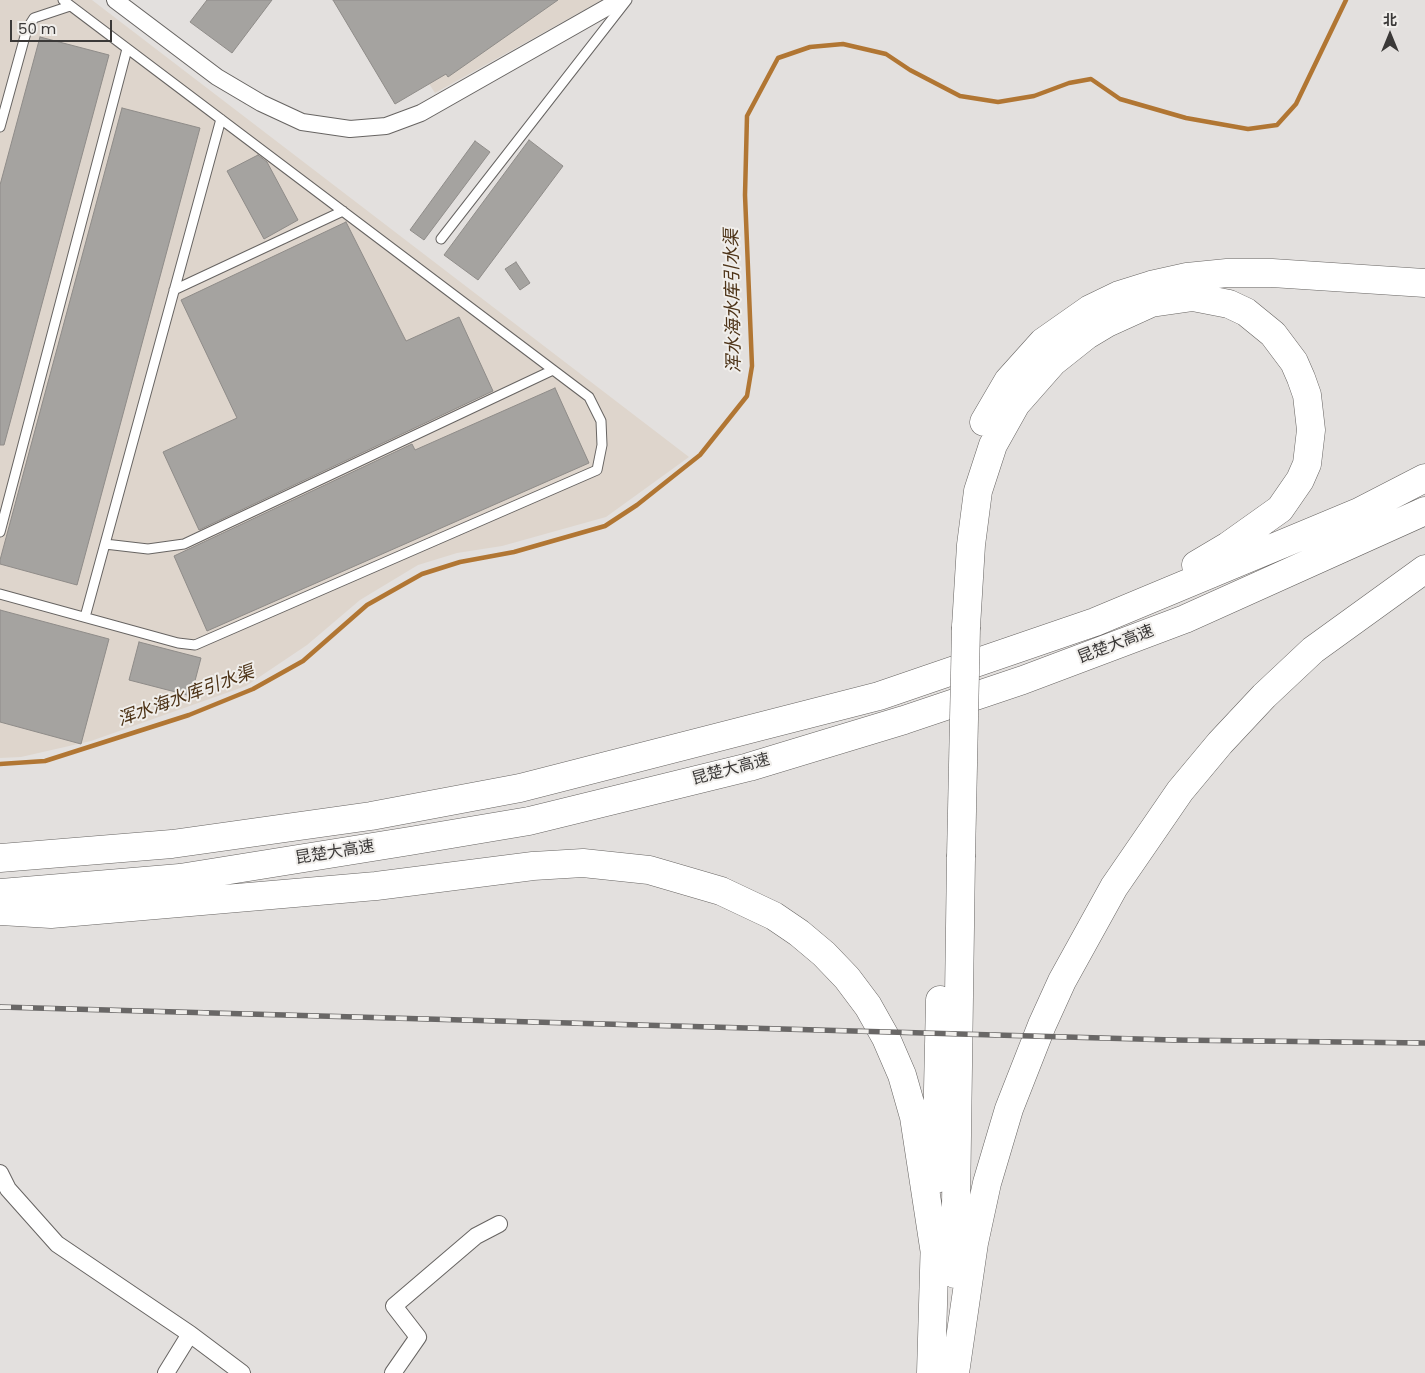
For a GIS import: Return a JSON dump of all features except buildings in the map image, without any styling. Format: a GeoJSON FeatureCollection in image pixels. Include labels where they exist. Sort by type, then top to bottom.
{"type":"FeatureCollection","features":[{"type":"Feature","properties":{"kind":"highway"},"geometry":{"type":"LineString","coordinates":[[931,1373],[952,857],[957,629],[954,526],[962,482],[975,444],[995,402],[1008,382],[1037,349],[1065,324],[1119,295],[1187,277],[1227,273],[1425,284]]}},
{"type":"Feature","properties":{"kind":"highway"},"geometry":{"type":"LineString","coordinates":[[957,629],[980,481],[1000,431],[1027,390],[1069,348],[1093,331],[1128,312],[1173,298],[1193,297],[1230,304],[1246,312],[1273,334],[1289,355],[1301,378],[1308,404],[1311,430],[1307,464],[1300,480],[1280,509],[1259,525],[1228,546],[1095,622]]}},
{"type":"Feature","properties":{"kind":"highway","name":"昆楚大高速"},"geometry":{"type":"LineString","coordinates":[[0,858],[172,844],[371,816],[520,788],[878,696],[1095,622],[1359,512],[1425,478]]}},
{"type":"Feature","properties":{"kind":"highway","name":"昆楚大高速"},"geometry":{"type":"LineString","coordinates":[[0,893],[180,878],[419,840],[529,821],[749,767],[904,720],[1023,680],[1186,619],[1425,511]]}},
{"type":"Feature","properties":{"kind":"highway"},"geometry":{"type":"LineString","coordinates":[[954,1373],[974,1243],[988,1183],[1009,1109],[1042,1025],[1062,981],[1105,903],[1145,839],[1180,791],[1220,743],[1264,696],[1313,650],[1425,569]]}},
{"type":"Feature","properties":{"kind":"highway"},"geometry":{"type":"LineString","coordinates":[[952,857],[954,1373]]}},
{"type":"Feature","properties":{"kind":"highway"},"geometry":{"type":"LineString","coordinates":[[0,911],[51,914],[376,886],[532,866],[583,863],[649,870],[721,891],[756,907],[799,933],[841,972],[868,1006],[886,1038],[902,1075],[914,1117],[935,1254]]}},
{"type":"Feature","properties":{"kind":"street"},"geometry":{"type":"LineString","coordinates":[[115,0],[217,77],[261,103],[302,122],[350,129],[386,126],[421,113],[620,0]]}},
{"type":"Feature","properties":{"kind":"street"},"geometry":{"type":"LineString","coordinates":[[0,1173],[8,1189],[56,1244],[190,1334],[242,1373]]}},
{"type":"Feature","properties":{"kind":"street"},"geometry":{"type":"LineString","coordinates":[[393,1373],[418,1337],[394,1306],[476,1236],[499,1224]]}},
{"type":"Feature","properties":{"kind":"street"},"geometry":{"type":"LineString","coordinates":[[166,1373],[190,1334]]}},
{"type":"Feature","properties":{"kind":"lane"},"geometry":{"type":"LineString","coordinates":[[441,239],[627,0]]}},
{"type":"Feature","properties":{"kind":"lane"},"geometry":{"type":"LineString","coordinates":[[0,127],[26,29],[34,18],[66,3],[589,397],[601,421],[602,445],[597,470],[195,646],[0,594]]}},
{"type":"Feature","properties":{"kind":"lane"},"geometry":{"type":"LineString","coordinates":[[0,532],[127,49]]}},
{"type":"Feature","properties":{"kind":"lane"},"geometry":{"type":"LineString","coordinates":[[85,618],[221,120]]}},
{"type":"Feature","properties":{"kind":"lane"},"geometry":{"type":"LineString","coordinates":[[174,290],[343,211]]}},
{"type":"Feature","properties":{"kind":"lane"},"geometry":{"type":"LineString","coordinates":[[105,544],[148,549],[184,544],[553,370]]}},
{"type":"Feature","properties":{"kind":"shaded area"},"geometry":{"type":"Polygon","coordinates":[[[0,0],[92,0],[689,457],[606,517],[502,546],[457,553],[418,565],[360,600],[307,645],[246,686],[91,741],[21,757],[0,758],[0,0]]]}},
{"type":"Feature","properties":{"kind":"shaded area"},"geometry":{"type":"Polygon","coordinates":[[[375,0],[602,0],[435,93],[375,0]]]}},
{"type":"Feature","properties":{"kind":"waterway","name":"浑水海水库引水渠"},"geometry":{"type":"LineString","coordinates":[[0,764],[45,761],[189,715],[253,689],[303,661],[367,605],[422,574],[460,562],[514,552],[605,526],[637,505],[700,455],[747,396],[752,366],[745,195],[747,116],[778,58],[810,47],[843,44],[886,54],[910,70],[960,96],[998,102],[1034,96],[1069,83],[1091,79],[1120,99],[1186,118],[1248,129],[1277,125],[1296,104],[1346,0]]}},
{"type":"Feature","properties":{"kind":"railway"},"geometry":{"type":"LineString","coordinates":[[0,1007],[1173,1040],[1425,1043]]}}]}
